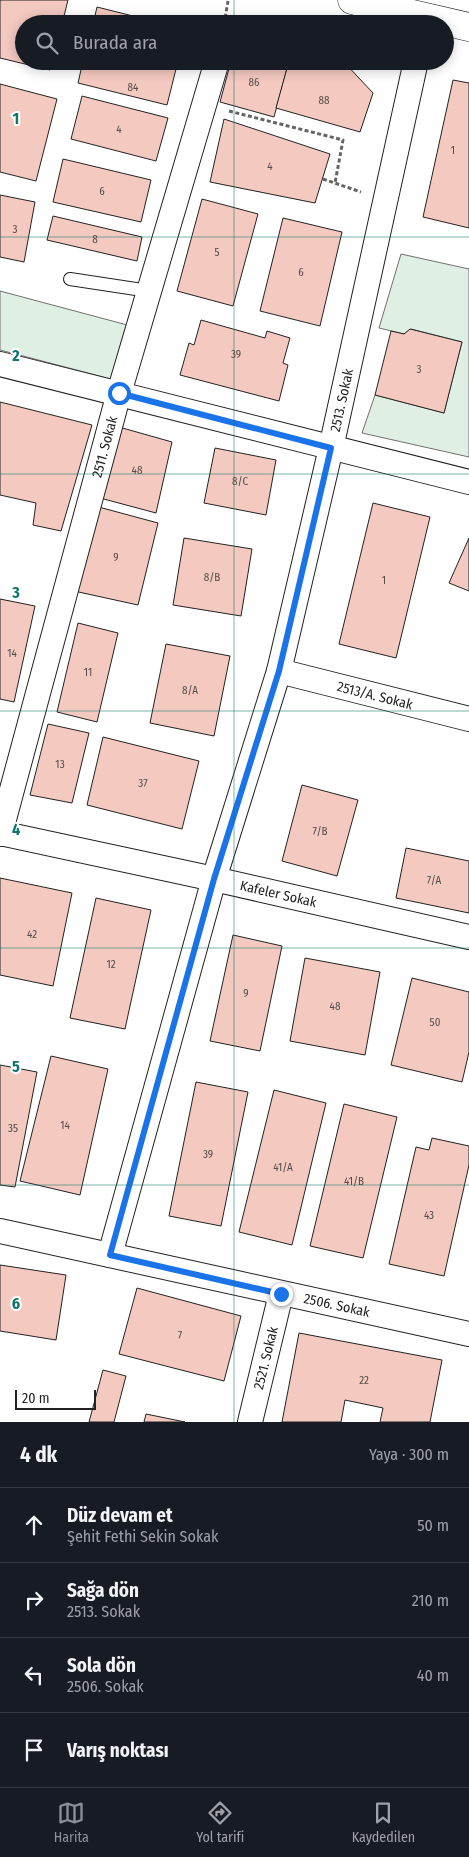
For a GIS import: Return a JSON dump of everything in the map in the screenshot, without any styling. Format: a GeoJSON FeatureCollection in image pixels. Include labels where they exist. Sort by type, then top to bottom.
{"type":"FeatureCollection","features":[{"type":"Feature","properties":{"kind":"street"},"geometry":{"type":"LineString","coordinates":[[352,0],[403,15]]}},
{"type":"Feature","properties":{"kind":"street"},"geometry":{"type":"LineString","coordinates":[[454,25],[469,27]]}},
{"type":"Feature","properties":{"kind":"street","name":"2511. Sokak"},"geometry":{"type":"LineString","coordinates":[[0,834],[119,393],[214,70]]}},
{"type":"Feature","properties":{"kind":"street","name":"2513. Sokak"},"geometry":{"type":"LineString","coordinates":[[110,1255],[214,879],[279,671],[331,448],[414,70]]}},
{"type":"Feature","properties":{"kind":"street"},"geometry":{"type":"LineString","coordinates":[[0,364],[469,482]]}},
{"type":"Feature","properties":{"kind":"street","name":"2513/A. Sokak"},"geometry":{"type":"LineString","coordinates":[[279,671],[469,719]]}},
{"type":"Feature","properties":{"kind":"street","name":"Kafeler Sokak"},"geometry":{"type":"LineString","coordinates":[[0,834],[214,879],[469,937]]}},
{"type":"Feature","properties":{"kind":"street","name":"2506. Sokak"},"geometry":{"type":"LineString","coordinates":[[0,1230],[281,1294],[469,1334]]}},
{"type":"Feature","properties":{"kind":"street","name":"2521. Sokak"},"geometry":{"type":"LineString","coordinates":[[250,1422],[281,1294]]}},
{"type":"Feature","properties":{"kind":"lane"},"geometry":{"type":"LineString","coordinates":[[70,279],[149,291]]}},
{"type":"Feature","properties":{"kind":"path"},"geometry":{"type":"LineString","coordinates":[[226,15],[228,1]]}},
{"type":"Feature","properties":{"kind":"path"},"geometry":{"type":"LineString","coordinates":[[204,105],[343,140],[335,183]]}},
{"type":"Feature","properties":{"kind":"path"},"geometry":{"type":"LineString","coordinates":[[323,179],[385,200]]}},
{"type":"Feature","properties":{"kind":"green space"},"geometry":{"type":"Polygon","coordinates":[[[401,254],[469,269],[469,457],[362,433],[375,395],[444,413],[462,342],[411,329],[404,334],[379,328],[401,254]]]}},
{"type":"Feature","properties":{"kind":"green space"},"geometry":{"type":"Polygon","coordinates":[[[0,291],[131,326],[115,380],[0,350],[0,291]]]}},
{"type":"Feature","properties":{"kind":"building"},"geometry":{"type":"Polygon","coordinates":[[[0,0],[68,0],[64,15],[15,15],[15,62],[0,58],[0,0]]]}},
{"type":"Feature","properties":{"kind":"building"},"geometry":{"type":"Polygon","coordinates":[[[97,7],[129,15],[95,15],[97,7]]]}},
{"type":"Feature","properties":{"kind":"building"},"geometry":{"type":"Polygon","coordinates":[[[81,70],[176,70],[167,105],[78,83],[81,70]]]}},
{"type":"Feature","properties":{"kind":"building"},"geometry":{"type":"Polygon","coordinates":[[[229,70],[287,70],[274,117],[220,102],[229,70]]]}},
{"type":"Feature","properties":{"kind":"building"},"geometry":{"type":"Polygon","coordinates":[[[287,70],[351,70],[373,93],[360,132],[276,108],[287,70]]]}},
{"type":"Feature","properties":{"kind":"building"},"geometry":{"type":"Polygon","coordinates":[[[453,80],[469,83],[469,228],[423,217],[453,80]]]}},
{"type":"Feature","properties":{"kind":"building"},"geometry":{"type":"Polygon","coordinates":[[[0,84],[57,99],[36,181],[0,172],[0,84]]]}},
{"type":"Feature","properties":{"kind":"building"},"geometry":{"type":"Polygon","coordinates":[[[82,96],[168,118],[156,161],[71,139],[82,96]]]}},
{"type":"Feature","properties":{"kind":"building"},"geometry":{"type":"Polygon","coordinates":[[[224,119],[330,154],[315,203],[210,182],[224,119]]]}},
{"type":"Feature","properties":{"kind":"building"},"geometry":{"type":"Polygon","coordinates":[[[63,159],[151,180],[141,222],[53,202],[63,159]]]}},
{"type":"Feature","properties":{"kind":"building"},"geometry":{"type":"Polygon","coordinates":[[[0,195],[35,202],[24,262],[0,257],[0,195]]]}},
{"type":"Feature","properties":{"kind":"building"},"geometry":{"type":"Polygon","coordinates":[[[202,199],[258,214],[233,306],[177,291],[202,199]]]}},
{"type":"Feature","properties":{"kind":"building"},"geometry":{"type":"Polygon","coordinates":[[[53,216],[142,237],[137,261],[47,240],[53,216]]]}},
{"type":"Feature","properties":{"kind":"building"},"geometry":{"type":"Polygon","coordinates":[[[283,218],[342,232],[320,326],[260,311],[283,218]]]}},
{"type":"Feature","properties":{"kind":"building"},"geometry":{"type":"Polygon","coordinates":[[[201,320],[265,338],[267,331],[290,338],[283,363],[288,365],[279,401],[180,375],[189,343],[194,345],[201,320]]]}},
{"type":"Feature","properties":{"kind":"building"},"geometry":{"type":"Polygon","coordinates":[[[410,329],[462,342],[444,413],[375,395],[391,331],[404,334],[410,329]]]}},
{"type":"Feature","properties":{"kind":"building"},"geometry":{"type":"Polygon","coordinates":[[[0,402],[92,425],[61,531],[33,525],[36,503],[0,495],[0,402]]]}},
{"type":"Feature","properties":{"kind":"building"},"geometry":{"type":"Polygon","coordinates":[[[119,427],[172,442],[156,513],[100,498],[119,427]]]}},
{"type":"Feature","properties":{"kind":"building"},"geometry":{"type":"Polygon","coordinates":[[[215,448],[276,460],[266,515],[204,503],[215,448]]]}},
{"type":"Feature","properties":{"kind":"building"},"geometry":{"type":"Polygon","coordinates":[[[373,503],[430,517],[396,658],[339,644],[373,503]]]}},
{"type":"Feature","properties":{"kind":"building"},"geometry":{"type":"Polygon","coordinates":[[[95,506],[158,523],[138,605],[74,591],[95,506]]]}},
{"type":"Feature","properties":{"kind":"building"},"geometry":{"type":"Polygon","coordinates":[[[184,538],[252,549],[241,616],[173,605],[184,538]]]}},
{"type":"Feature","properties":{"kind":"building"},"geometry":{"type":"Polygon","coordinates":[[[469,538],[469,591],[449,583],[469,538]]]}},
{"type":"Feature","properties":{"kind":"building"},"geometry":{"type":"Polygon","coordinates":[[[0,599],[35,606],[14,702],[0,699],[0,599]]]}},
{"type":"Feature","properties":{"kind":"building"},"geometry":{"type":"Polygon","coordinates":[[[78,623],[118,633],[97,722],[57,712],[78,623]]]}},
{"type":"Feature","properties":{"kind":"building"},"geometry":{"type":"Polygon","coordinates":[[[166,644],[230,656],[214,736],[150,723],[166,644]]]}},
{"type":"Feature","properties":{"kind":"building"},"geometry":{"type":"Polygon","coordinates":[[[48,724],[89,733],[72,803],[30,795],[48,724]]]}},
{"type":"Feature","properties":{"kind":"building"},"geometry":{"type":"Polygon","coordinates":[[[103,737],[199,761],[182,829],[87,805],[103,737]]]}},
{"type":"Feature","properties":{"kind":"building"},"geometry":{"type":"Polygon","coordinates":[[[302,785],[358,800],[337,876],[282,861],[302,785]]]}},
{"type":"Feature","properties":{"kind":"building"},"geometry":{"type":"Polygon","coordinates":[[[406,848],[469,861],[469,913],[396,898],[406,848]]]}},
{"type":"Feature","properties":{"kind":"building"},"geometry":{"type":"Polygon","coordinates":[[[0,878],[72,893],[53,986],[0,975],[0,878]]]}},
{"type":"Feature","properties":{"kind":"building"},"geometry":{"type":"Polygon","coordinates":[[[96,898],[151,910],[125,1029],[70,1018],[96,898]]]}},
{"type":"Feature","properties":{"kind":"building"},"geometry":{"type":"Polygon","coordinates":[[[233,935],[282,946],[260,1051],[210,1041],[233,935]]]}},
{"type":"Feature","properties":{"kind":"building"},"geometry":{"type":"Polygon","coordinates":[[[305,958],[380,972],[365,1055],[290,1041],[305,958]]]}},
{"type":"Feature","properties":{"kind":"building"},"geometry":{"type":"Polygon","coordinates":[[[412,978],[469,992],[469,1052],[462,1082],[391,1065],[412,978]]]}},
{"type":"Feature","properties":{"kind":"building"},"geometry":{"type":"Polygon","coordinates":[[[51,1056],[108,1069],[80,1195],[20,1181],[51,1056]]]}},
{"type":"Feature","properties":{"kind":"building"},"geometry":{"type":"Polygon","coordinates":[[[0,1065],[37,1072],[15,1187],[0,1185],[0,1065]]]}},
{"type":"Feature","properties":{"kind":"building"},"geometry":{"type":"Polygon","coordinates":[[[196,1082],[248,1092],[221,1226],[169,1216],[196,1082]]]}},
{"type":"Feature","properties":{"kind":"building"},"geometry":{"type":"Polygon","coordinates":[[[274,1090],[326,1103],[292,1245],[239,1232],[274,1090]]]}},
{"type":"Feature","properties":{"kind":"building"},"geometry":{"type":"Polygon","coordinates":[[[344,1104],[397,1117],[363,1258],[310,1246],[344,1104]]]}},
{"type":"Feature","properties":{"kind":"building"},"geometry":{"type":"Polygon","coordinates":[[[432,1138],[469,1146],[469,1165],[444,1276],[389,1264],[416,1147],[429,1150],[432,1138]]]}},
{"type":"Feature","properties":{"kind":"building"},"geometry":{"type":"Polygon","coordinates":[[[0,1265],[66,1275],[56,1340],[0,1331],[0,1265]]]}},
{"type":"Feature","properties":{"kind":"building"},"geometry":{"type":"Polygon","coordinates":[[[137,1288],[241,1316],[224,1381],[119,1354],[137,1288]]]}},
{"type":"Feature","properties":{"kind":"building"},"geometry":{"type":"Polygon","coordinates":[[[299,1333],[442,1360],[430,1422],[380,1422],[383,1408],[345,1400],[341,1422],[282,1422],[299,1333]]]}},
{"type":"Feature","properties":{"kind":"building"},"geometry":{"type":"Polygon","coordinates":[[[103,1370],[126,1376],[114,1422],[89,1422],[103,1370]]]}},
{"type":"Feature","properties":{"kind":"building"},"geometry":{"type":"Polygon","coordinates":[[[146,1414],[185,1422],[144,1422],[146,1414]]]}},
{"type":"Feature","properties":{"kind":"route"},"geometry":{"type":"LineString","coordinates":[[119,393],[331,448],[279,671],[214,879],[110,1255],[281,1294]]}}]}
